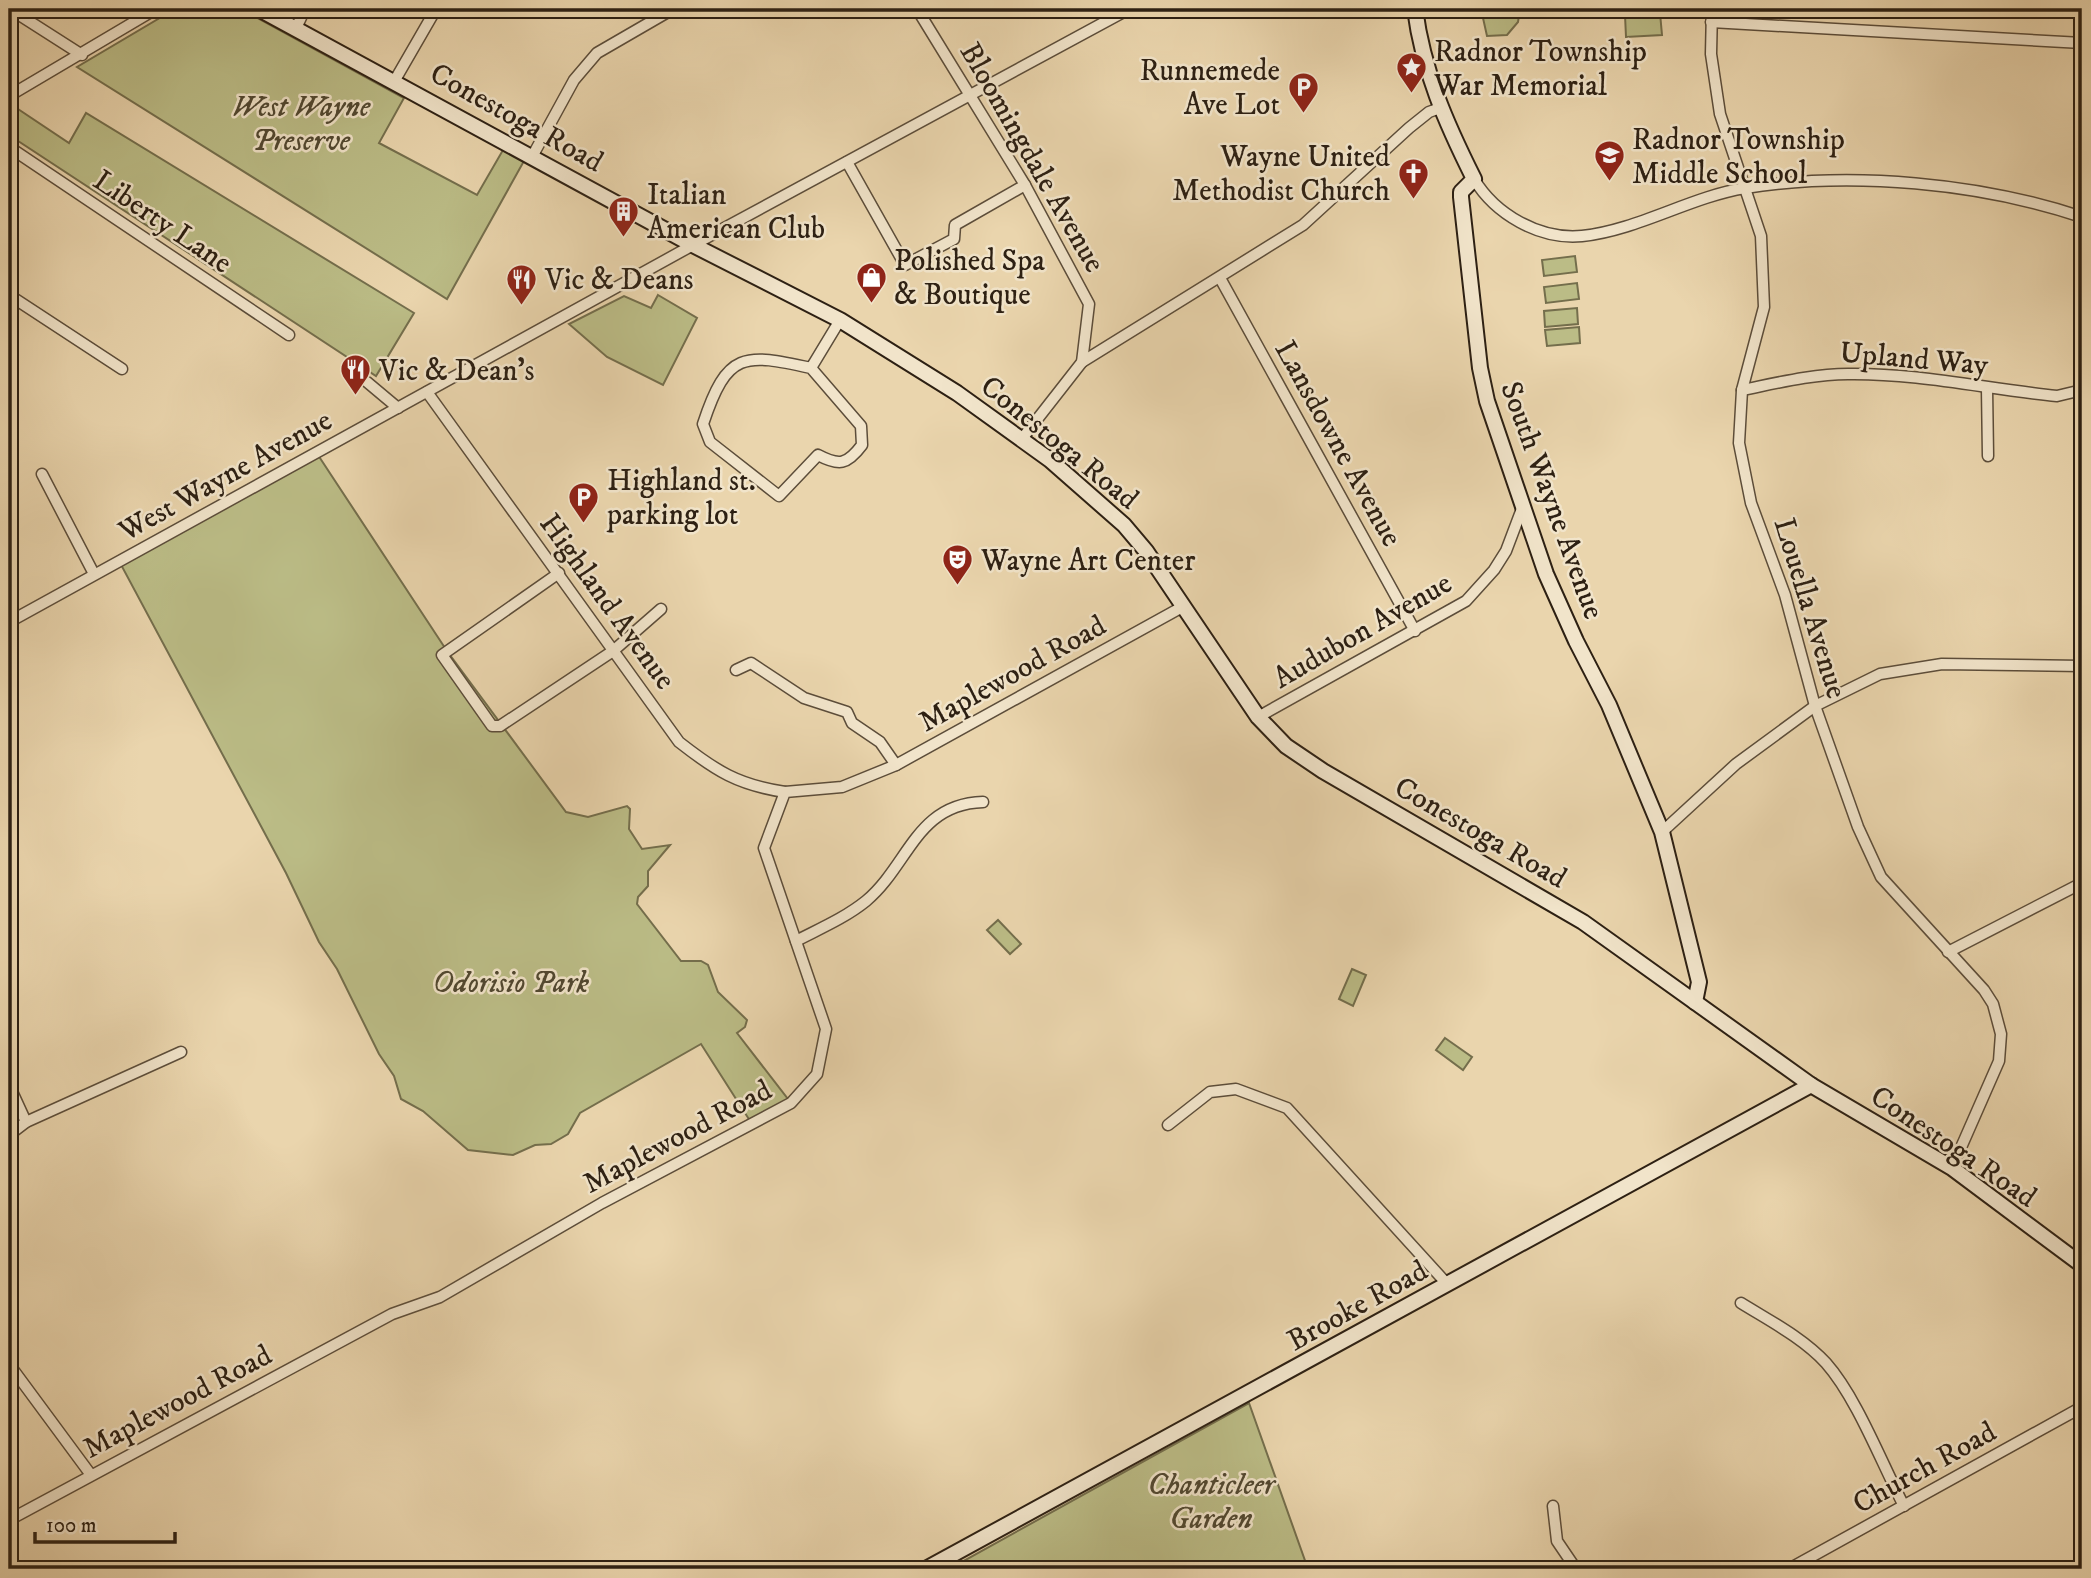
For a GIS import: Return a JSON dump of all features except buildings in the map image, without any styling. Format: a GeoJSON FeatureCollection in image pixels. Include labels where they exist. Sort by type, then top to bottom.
{"type":"FeatureCollection","features":[{"type":"Feature","properties":{"kind":"main road","name":"Conestoga Road"},"geometry":{"type":"LineString","coordinates":[[260,9],[296,26],[692,244],[840,320],[957,393],[1021,440],[1124,525],[1184,606],[1258,717],[1286,746],[1307,762],[1583,922],[1811,1085],[1952,1168],[2082,1265]]}},
{"type":"Feature","properties":{"kind":"main road"},"geometry":{"type":"LineString","coordinates":[[1415,9],[1420,46],[1440,108],[1474,179]]}},
{"type":"Feature","properties":{"kind":"main road","name":"South Wayne Avenue"},"geometry":{"type":"LineString","coordinates":[[1474,179],[1461,192],[1461,197],[1479,368],[1487,401],[1546,574],[1609,705],[1662,832],[1699,982],[1695,1002]]}},
{"type":"Feature","properties":{"kind":"main road","name":"Brooke Road"},"geometry":{"type":"LineString","coordinates":[[926,1569],[1811,1085]]}},
{"type":"Feature","properties":{"kind":"street"},"geometry":{"type":"LineString","coordinates":[[10,9],[82,55]]}},
{"type":"Feature","properties":{"kind":"street"},"geometry":{"type":"LineString","coordinates":[[9,96],[156,9]]}},
{"type":"Feature","properties":{"kind":"street"},"geometry":{"type":"LineString","coordinates":[[296,26],[305,9]]}},
{"type":"Feature","properties":{"kind":"street"},"geometry":{"type":"LineString","coordinates":[[395,80],[436,9]]}},
{"type":"Feature","properties":{"kind":"street"},"geometry":{"type":"LineString","coordinates":[[533,155],[574,80],[597,53],[673,9]]}},
{"type":"Feature","properties":{"kind":"street","name":"Bloomingdale Avenue"},"geometry":{"type":"LineString","coordinates":[[918,9],[1026,184],[1090,304],[1082,362]]}},
{"type":"Feature","properties":{"kind":"street","name":"West Wayne Avenue"},"geometry":{"type":"LineString","coordinates":[[9,622],[692,244],[1129,9]]}},
{"type":"Feature","properties":{"kind":"street","name":"Louella Avenue"},"geometry":{"type":"LineString","coordinates":[[1713,9],[1711,54],[1718,105],[1761,236],[1764,307],[1742,390],[1739,443],[1751,503],[1785,596],[1815,706],[1858,828],[1881,877],[1984,990],[1998,1017],[2001,1034],[1999,1061],[1952,1168]]}},
{"type":"Feature","properties":{"kind":"street"},"geometry":{"type":"LineString","coordinates":[[1711,22],[2082,43]]}},
{"type":"Feature","properties":{"kind":"street"},"geometry":{"type":"LineString","coordinates":[[1021,440],[1082,362],[1303,225],[1409,128],[1429,112],[1440,108]]}},
{"type":"Feature","properties":{"kind":"street","name":"Liberty Lane"},"geometry":{"type":"LineString","coordinates":[[9,147],[289,335]]}},
{"type":"Feature","properties":{"kind":"street"},"geometry":{"type":"LineString","coordinates":[[847,162],[905,265],[954,239],[955,225],[1026,184]]}},
{"type":"Feature","properties":{"kind":"street"},"geometry":{"type":"LineString","coordinates":[[1474,179],[1491,202],[1512,218],[1553,233],[1582,236],[1744,188],[1839,181],[1930,185],[1988,194],[2082,217]]}},
{"type":"Feature","properties":{"kind":"street","name":"Lansdowne Avenue"},"geometry":{"type":"LineString","coordinates":[[1220,278],[1415,631]]}},
{"type":"Feature","properties":{"kind":"street"},"geometry":{"type":"LineString","coordinates":[[9,295],[122,369]]}},
{"type":"Feature","properties":{"kind":"street"},"geometry":{"type":"LineString","coordinates":[[811,368],[840,320]]}},
{"type":"Feature","properties":{"kind":"street"},"geometry":{"type":"LineString","coordinates":[[762,358],[811,368],[861,426],[862,445],[842,463],[835,464],[818,455],[779,496],[710,442],[703,424],[713,397],[738,363],[762,358]]}},
{"type":"Feature","properties":{"kind":"street","name":"Upland Way"},"geometry":{"type":"LineString","coordinates":[[1742,390],[1803,378],[1847,374],[1899,375],[2057,396],[2082,390]]}},
{"type":"Feature","properties":{"kind":"street"},"geometry":{"type":"LineString","coordinates":[[367,382],[398,408]]}},
{"type":"Feature","properties":{"kind":"street"},"geometry":{"type":"LineString","coordinates":[[1987,388],[1988,456]]}},
{"type":"Feature","properties":{"kind":"street","name":"Highland Avenue"},"geometry":{"type":"LineString","coordinates":[[427,392],[679,742],[715,771],[752,787],[785,792]]}},
{"type":"Feature","properties":{"kind":"street"},"geometry":{"type":"LineString","coordinates":[[42,474],[94,574]]}},
{"type":"Feature","properties":{"kind":"street","name":"Audubon Avenue"},"geometry":{"type":"LineString","coordinates":[[1258,717],[1466,601],[1506,551],[1523,505]]}},
{"type":"Feature","properties":{"kind":"street"},"geometry":{"type":"LineString","coordinates":[[559,573],[442,654],[492,726],[500,726],[613,650],[661,608]]}},
{"type":"Feature","properties":{"kind":"street","name":"Maplewood Road"},"geometry":{"type":"LineString","coordinates":[[9,1520],[392,1314],[440,1297],[602,1203],[791,1103],[817,1074],[826,1029],[764,848],[785,792],[855,784],[897,765],[1184,606]]}},
{"type":"Feature","properties":{"kind":"street"},"geometry":{"type":"LineString","coordinates":[[736,670],[748,662],[751,663],[804,698],[846,712],[852,723],[880,742],[897,765]]}},
{"type":"Feature","properties":{"kind":"street"},"geometry":{"type":"LineString","coordinates":[[1662,832],[1736,764],[1815,706],[1880,674],[1942,664],[2082,666]]}},
{"type":"Feature","properties":{"kind":"street"},"geometry":{"type":"LineString","coordinates":[[796,941],[865,902],[923,830],[940,815],[959,803],[983,802]]}},
{"type":"Feature","properties":{"kind":"street"},"geometry":{"type":"LineString","coordinates":[[1948,952],[2082,883]]}},
{"type":"Feature","properties":{"kind":"street"},"geometry":{"type":"LineString","coordinates":[[9,1135],[26,1122],[181,1052]]}},
{"type":"Feature","properties":{"kind":"street"},"geometry":{"type":"LineString","coordinates":[[9,1085],[26,1122]]}},
{"type":"Feature","properties":{"kind":"street"},"geometry":{"type":"LineString","coordinates":[[1168,1125],[1210,1092],[1236,1089],[1287,1108],[1448,1285]]}},
{"type":"Feature","properties":{"kind":"street"},"geometry":{"type":"LineString","coordinates":[[1741,1303],[1797,1338],[1825,1363],[1843,1387],[1904,1506]]}},
{"type":"Feature","properties":{"kind":"street"},"geometry":{"type":"LineString","coordinates":[[9,1364],[91,1475]]}},
{"type":"Feature","properties":{"kind":"street","name":"Church Road"},"geometry":{"type":"LineString","coordinates":[[1789,1569],[2082,1406]]}},
{"type":"Feature","properties":{"kind":"street"},"geometry":{"type":"LineString","coordinates":[[1553,1506],[1557,1541],[1576,1569]]}},
{"type":"Feature","properties":{"kind":"green space","name":"West Wayne Preserve"},"geometry":{"type":"Polygon","coordinates":[[[175,9],[241,9],[404,98],[379,143],[477,195],[503,150],[524,161],[447,299],[77,67],[175,9]]]}},
{"type":"Feature","properties":{"kind":"green space"},"geometry":{"type":"Polygon","coordinates":[[[1481,9],[1520,9],[1518,22],[1507,35],[1487,36],[1481,9]]]}},
{"type":"Feature","properties":{"kind":"green space"},"geometry":{"type":"Polygon","coordinates":[[[1660,13],[1662,35],[1626,37],[1625,15],[1660,13]]]}},
{"type":"Feature","properties":{"kind":"green space"},"geometry":{"type":"Polygon","coordinates":[[[9,103],[69,143],[86,113],[414,313],[376,376],[9,135],[9,103]]]}},
{"type":"Feature","properties":{"kind":"green space"},"geometry":{"type":"Polygon","coordinates":[[[1575,256],[1577,272],[1544,276],[1542,260],[1575,256]]]}},
{"type":"Feature","properties":{"kind":"green space"},"geometry":{"type":"Polygon","coordinates":[[[1577,283],[1579,299],[1546,303],[1544,287],[1577,283]]]}},
{"type":"Feature","properties":{"kind":"green space"},"geometry":{"type":"Polygon","coordinates":[[[658,295],[697,318],[663,385],[607,357],[569,324],[624,296],[651,308],[658,295]]]}},
{"type":"Feature","properties":{"kind":"green space"},"geometry":{"type":"Polygon","coordinates":[[[1577,308],[1578,324],[1545,327],[1544,311],[1577,308]]]}},
{"type":"Feature","properties":{"kind":"green space"},"geometry":{"type":"Polygon","coordinates":[[[1579,327],[1580,343],[1547,346],[1545,330],[1579,327]]]}},
{"type":"Feature","properties":{"kind":"green space","name":"Odorisio Park"},"geometry":{"type":"Polygon","coordinates":[[[316,452],[447,651],[566,812],[588,817],[627,806],[630,809],[629,829],[642,849],[670,845],[648,871],[648,886],[638,897],[637,904],[681,961],[701,961],[708,965],[718,992],[747,1020],[745,1027],[737,1033],[791,1103],[752,1124],[701,1044],[580,1113],[568,1134],[551,1144],[535,1145],[513,1155],[468,1150],[423,1111],[401,1099],[394,1076],[379,1054],[337,969],[319,942],[286,873],[119,561],[316,452]]]}},
{"type":"Feature","properties":{"kind":"green space"},"geometry":{"type":"Polygon","coordinates":[[[998,920],[1021,944],[1010,954],[987,930],[998,920]]]}},
{"type":"Feature","properties":{"kind":"green space"},"geometry":{"type":"Polygon","coordinates":[[[1352,969],[1366,975],[1353,1006],[1339,999],[1352,969]]]}},
{"type":"Feature","properties":{"kind":"green space"},"geometry":{"type":"Polygon","coordinates":[[[1445,1038],[1472,1057],[1463,1070],[1436,1050],[1445,1038]]]}},
{"type":"Feature","properties":{"kind":"green space","name":"Chanticleer Garden"},"geometry":{"type":"Polygon","coordinates":[[[1249,1403],[1308,1569],[949,1569],[1249,1403]]]}},
{"type":"Feature","properties":{"kind":"place","name":"Radnor Township War Memorial"},"geometry":{"type":"Point","coordinates":[1411,95]}},
{"type":"Feature","properties":{"kind":"place","name":"Runnemede Ave Lot"},"geometry":{"type":"Point","coordinates":[1303,114]}},
{"type":"Feature","properties":{"kind":"place","name":"Radnor Township Middle School"},"geometry":{"type":"Point","coordinates":[1609,183]}},
{"type":"Feature","properties":{"kind":"place","name":"Wayne United Methodist Church"},"geometry":{"type":"Point","coordinates":[1413,200]}},
{"type":"Feature","properties":{"kind":"place","name":"Italian American Club"},"geometry":{"type":"Point","coordinates":[624,238]}},
{"type":"Feature","properties":{"kind":"place","name":"Polished Spa & Boutique"},"geometry":{"type":"Point","coordinates":[871,304]}},
{"type":"Feature","properties":{"kind":"place","name":"Vic & Deans"},"geometry":{"type":"Point","coordinates":[522,306]}},
{"type":"Feature","properties":{"kind":"place","name":"Vic & Dean's"},"geometry":{"type":"Point","coordinates":[356,397]}},
{"type":"Feature","properties":{"kind":"place","name":"Highland st. parking lot"},"geometry":{"type":"Point","coordinates":[584,524]}},
{"type":"Feature","properties":{"kind":"place","name":"Wayne Art Center"},"geometry":{"type":"Point","coordinates":[958,587]}}]}
